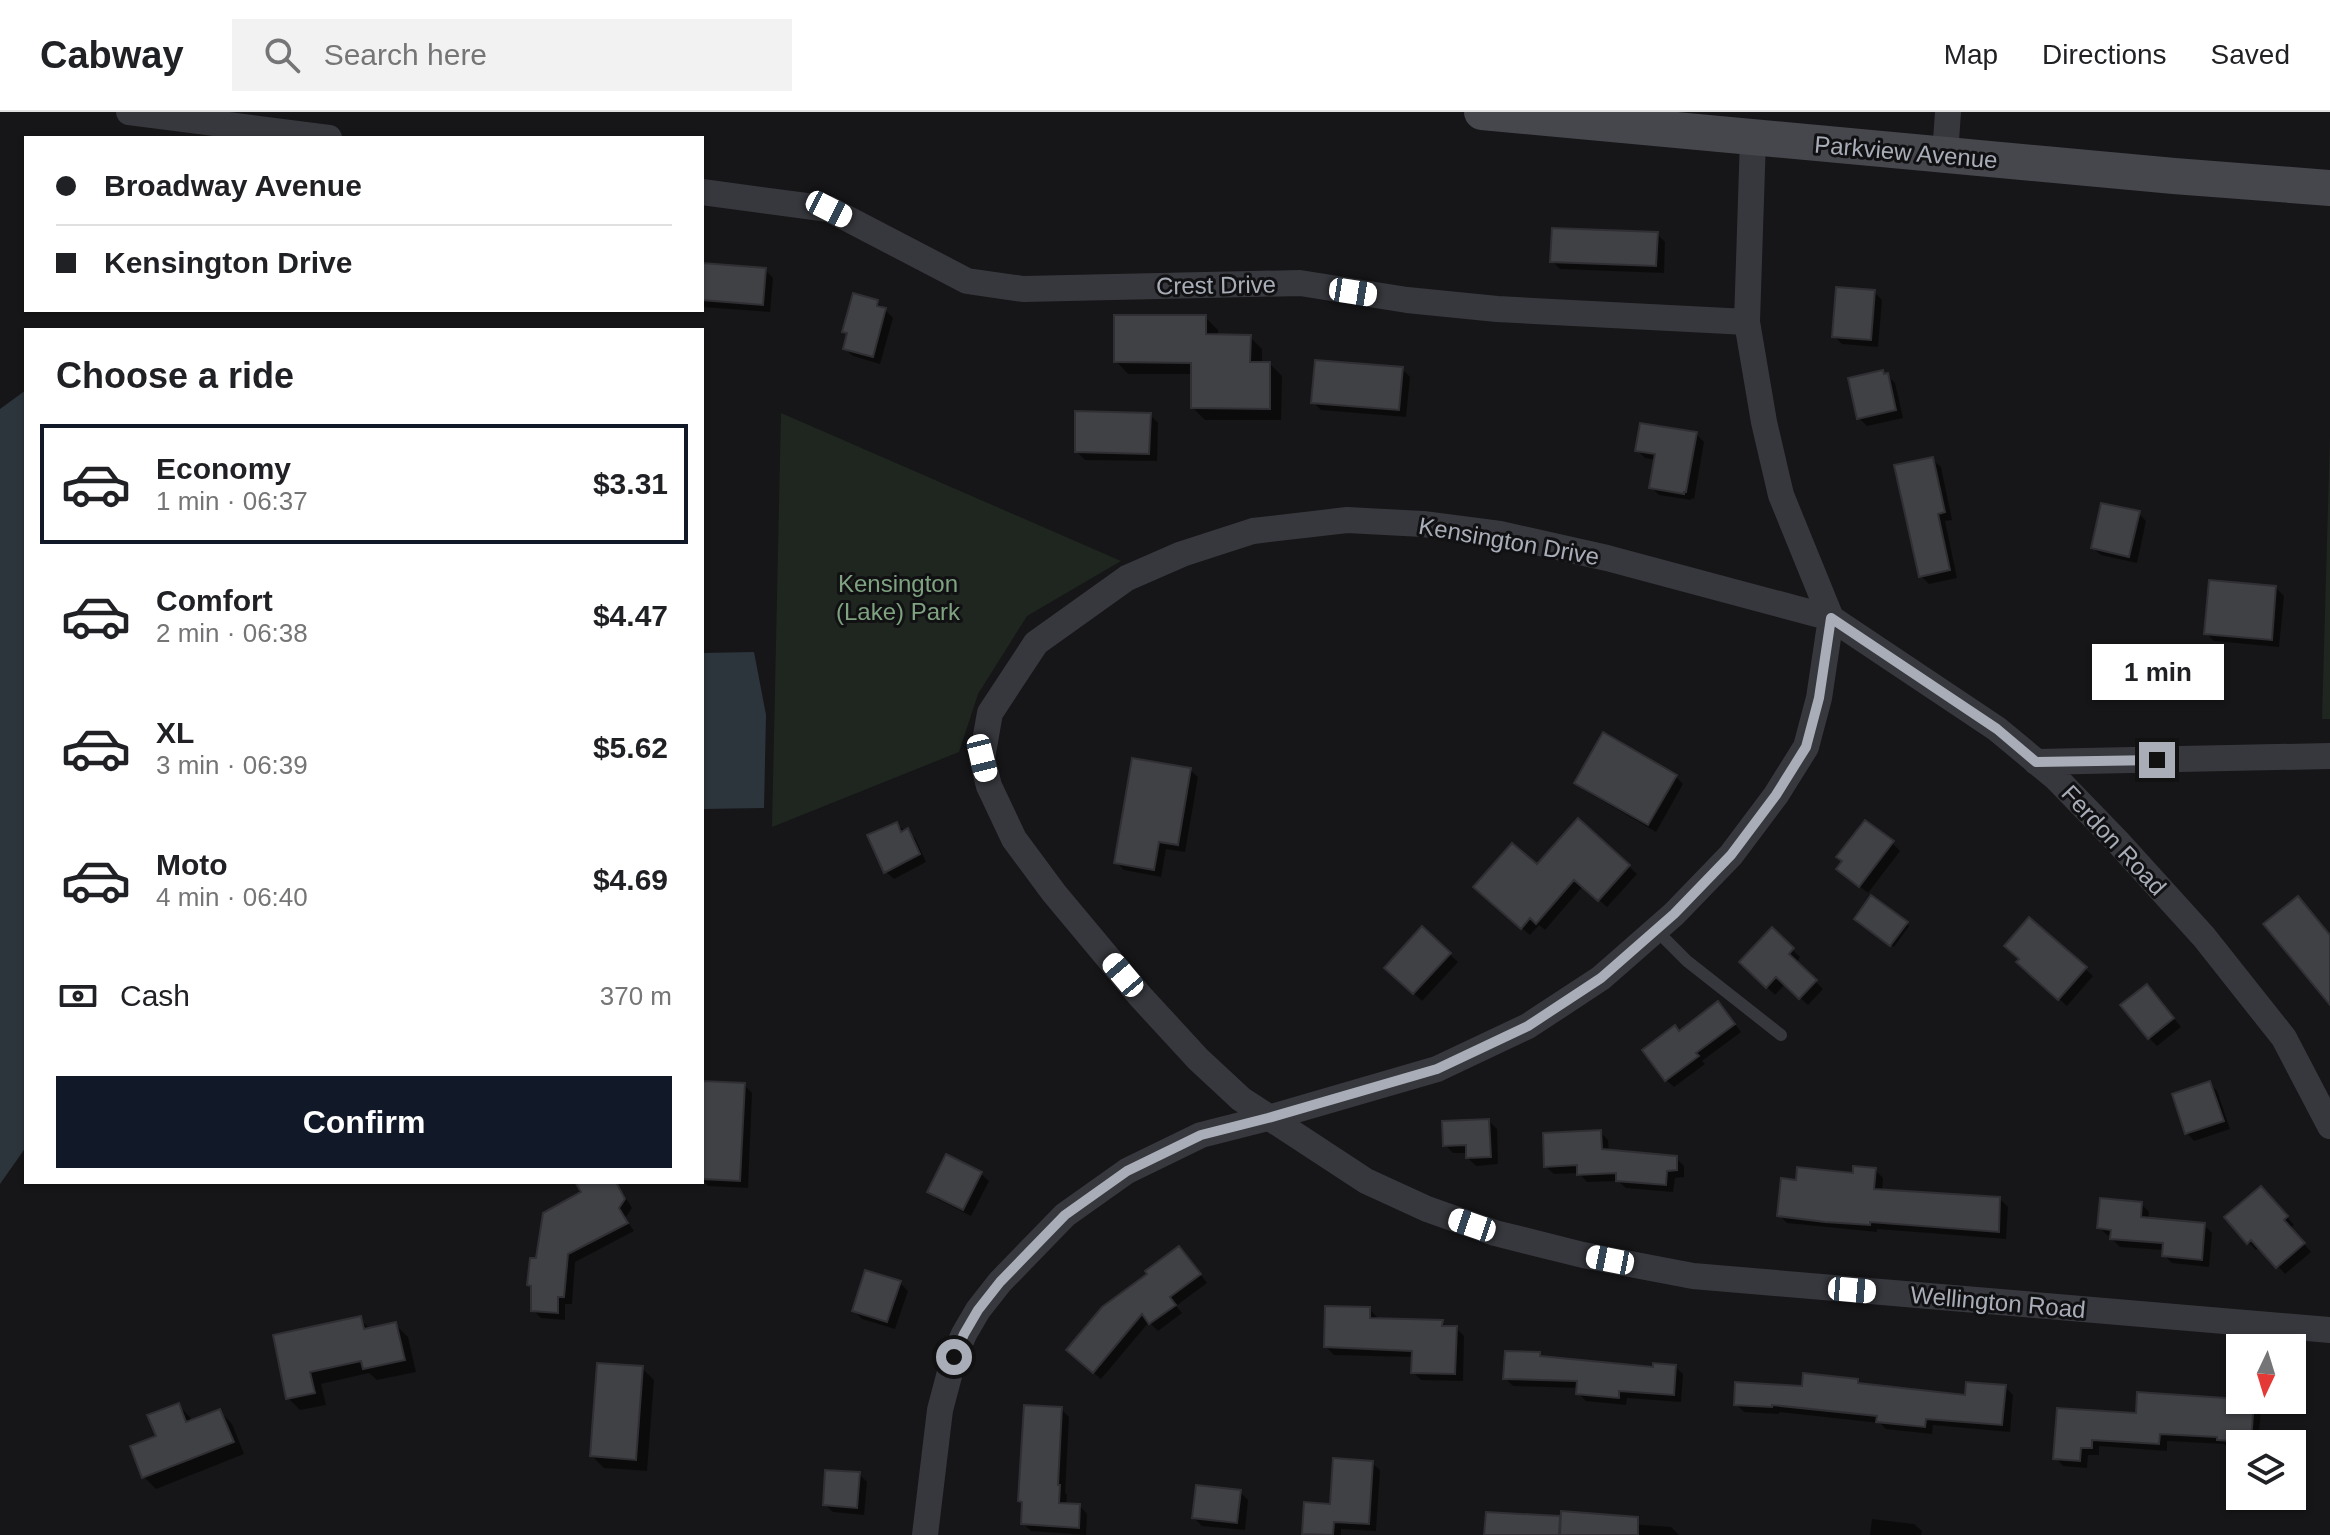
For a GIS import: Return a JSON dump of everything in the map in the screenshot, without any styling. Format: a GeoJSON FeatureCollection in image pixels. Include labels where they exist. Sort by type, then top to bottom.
{"type":"FeatureCollection","features":[{"type":"Feature","properties":{"kind":"street"},"geometry":{"type":"LineString","coordinates":[[129,112],[314,136]]}},
{"type":"Feature","properties":{"kind":"street","name":"Parkview Avenue"},"geometry":{"type":"LineString","coordinates":[[1482,112],[2330,188]]}},
{"type":"Feature","properties":{"kind":"street"},"geometry":{"type":"LineString","coordinates":[[1945,155],[1948,112]]}},
{"type":"Feature","properties":{"kind":"street"},"geometry":{"type":"LineString","coordinates":[[925,1535],[940,1410],[954,1357],[971,1322],[1000,1282],[1065,1215],[1127,1171],[1201,1135],[1437,1069],[1528,1026],[1601,978],[1674,914],[1731,855],[1776,795],[1806,747],[1819,698],[1831,618],[1781,495],[1764,422],[1747,322],[1753,138]]}},
{"type":"Feature","properties":{"kind":"street","name":"Crest Drive"},"geometry":{"type":"LineString","coordinates":[[704,192],[829,209],[967,281],[1023,289],[1300,283],[1407,300],[1497,309],[1747,322]]}},
{"type":"Feature","properties":{"kind":"street","name":"Kensington Drive"},"geometry":{"type":"LineString","coordinates":[[1268,1118],[1219,1079],[1140,996],[1054,893],[1014,839],[989,786],[982,758],[990,713],[1036,643],[1127,578],[1182,554],[1253,531],[1347,520],[1423,524],[1500,534],[1607,558],[1831,618]]}},
{"type":"Feature","properties":{"kind":"street","name":"Ferdon Road"},"geometry":{"type":"LineString","coordinates":[[1831,618],[1997,729],[2056,778],[2204,937],[2284,1038],[2330,1126]]}},
{"type":"Feature","properties":{"kind":"street"},"geometry":{"type":"LineString","coordinates":[[2036,762],[2330,756]]}},
{"type":"Feature","properties":{"kind":"street","name":"Wellington Road"},"geometry":{"type":"LineString","coordinates":[[1268,1118],[1366,1181],[1427,1209],[1495,1233],[1583,1255],[1693,1276],[2330,1330]]}},
{"type":"Feature","properties":{"kind":"lane"},"geometry":{"type":"LineString","coordinates":[[1656,930],[1687,961],[1781,1035]]}},
{"type":"Feature","properties":{"kind":"green space","name":"Kensington (Lake) Park"},"geometry":{"type":"Polygon","coordinates":[[[781,413],[1121,561],[1027,616],[978,694],[959,752],[772,827],[781,413]]]}},
{"type":"Feature","properties":{"kind":"green space"},"geometry":{"type":"Polygon","coordinates":[[[2330,435],[2330,719],[2322,719],[2330,435]]]}},
{"type":"Feature","properties":{"kind":"shaded area"},"geometry":{"type":"Polygon","coordinates":[[[24,391],[24,1150],[0,1184],[0,409],[24,391]]]}},
{"type":"Feature","properties":{"kind":"shaded area"},"geometry":{"type":"Polygon","coordinates":[[[754,652],[766,715],[764,808],[704,809],[704,653],[754,652]]]}},
{"type":"Feature","properties":{"kind":"building"},"geometry":{"type":"Polygon","coordinates":[[[1552,228],[1658,232],[1656,266],[1550,262],[1552,228]]]}},
{"type":"Feature","properties":{"kind":"building"},"geometry":{"type":"Polygon","coordinates":[[[704,263],[766,268],[763,305],[704,300],[704,263]]]}},
{"type":"Feature","properties":{"kind":"building"},"geometry":{"type":"Polygon","coordinates":[[[1836,287],[1875,290],[1871,340],[1832,337],[1836,287]]]}},
{"type":"Feature","properties":{"kind":"building"},"geometry":{"type":"Polygon","coordinates":[[[853,293],[878,300],[877,306],[886,308],[873,357],[843,349],[847,333],[842,332],[853,293]]]}},
{"type":"Feature","properties":{"kind":"building"},"geometry":{"type":"Polygon","coordinates":[[[1114,315],[1206,315],[1206,334],[1251,335],[1250,362],[1270,362],[1270,409],[1191,408],[1191,363],[1114,362],[1114,315]]]}},
{"type":"Feature","properties":{"kind":"building"},"geometry":{"type":"Polygon","coordinates":[[[1315,360],[1403,367],[1399,410],[1311,403],[1315,360]]]}},
{"type":"Feature","properties":{"kind":"building"},"geometry":{"type":"Polygon","coordinates":[[[1883,370],[1884,374],[1888,373],[1896,410],[1857,419],[1848,378],[1883,370]]]}},
{"type":"Feature","properties":{"kind":"building"},"geometry":{"type":"Polygon","coordinates":[[[1075,411],[1151,413],[1149,454],[1075,452],[1075,411]]]}},
{"type":"Feature","properties":{"kind":"building"},"geometry":{"type":"Polygon","coordinates":[[[1640,423],[1697,432],[1684,494],[1649,488],[1655,454],[1635,451],[1640,423]]]}},
{"type":"Feature","properties":{"kind":"building"},"geometry":{"type":"Polygon","coordinates":[[[1933,457],[1945,512],[1938,514],[1950,570],[1919,577],[1894,465],[1933,457]]]}},
{"type":"Feature","properties":{"kind":"building"},"geometry":{"type":"Polygon","coordinates":[[[2101,503],[2140,511],[2129,557],[2091,548],[2101,503]]]}},
{"type":"Feature","properties":{"kind":"building"},"geometry":{"type":"Polygon","coordinates":[[[2209,580],[2276,586],[2272,640],[2204,634],[2209,580]]]}},
{"type":"Feature","properties":{"kind":"building"},"geometry":{"type":"Polygon","coordinates":[[[1603,732],[1677,775],[1648,825],[1574,783],[1603,732]]]}},
{"type":"Feature","properties":{"kind":"building"},"geometry":{"type":"Polygon","coordinates":[[[1132,758],[1191,768],[1178,845],[1159,842],[1154,870],[1114,863],[1132,758]]]}},
{"type":"Feature","properties":{"kind":"building"},"geometry":{"type":"Polygon","coordinates":[[[1578,818],[1630,865],[1598,901],[1574,880],[1536,924],[1530,918],[1521,929],[1473,887],[1512,843],[1537,864],[1578,818]]]}},
{"type":"Feature","properties":{"kind":"building"},"geometry":{"type":"Polygon","coordinates":[[[1865,820],[1894,841],[1859,887],[1836,869],[1842,861],[1836,857],[1865,820]]]}},
{"type":"Feature","properties":{"kind":"building"},"geometry":{"type":"Polygon","coordinates":[[[897,822],[901,832],[908,828],[920,854],[884,873],[867,835],[897,822]]]}},
{"type":"Feature","properties":{"kind":"building"},"geometry":{"type":"Polygon","coordinates":[[[1871,895],[1908,922],[1890,946],[1854,919],[1871,895]]]}},
{"type":"Feature","properties":{"kind":"building"},"geometry":{"type":"Polygon","coordinates":[[[2298,896],[2330,935],[2330,1005],[2263,924],[2298,896]]]}},
{"type":"Feature","properties":{"kind":"building"},"geometry":{"type":"Polygon","coordinates":[[[2029,917],[2087,967],[2058,1000],[2016,962],[2019,959],[2004,946],[2029,917]]]}},
{"type":"Feature","properties":{"kind":"building"},"geometry":{"type":"Polygon","coordinates":[[[1422,926],[1451,953],[1413,994],[1384,968],[1422,926]]]}},
{"type":"Feature","properties":{"kind":"building"},"geometry":{"type":"Polygon","coordinates":[[[1772,927],[1794,948],[1789,954],[1817,980],[1799,999],[1776,977],[1766,988],[1739,962],[1772,927]]]}},
{"type":"Feature","properties":{"kind":"building"},"geometry":{"type":"Polygon","coordinates":[[[2147,984],[2174,1018],[2148,1039],[2120,1005],[2147,984]]]}},
{"type":"Feature","properties":{"kind":"building"},"geometry":{"type":"Polygon","coordinates":[[[1718,1001],[1735,1024],[1665,1081],[1642,1050],[1675,1025],[1679,1031],[1718,1001]]]}},
{"type":"Feature","properties":{"kind":"building"},"geometry":{"type":"Polygon","coordinates":[[[704,1081],[745,1083],[740,1181],[704,1179],[704,1081]]]}},
{"type":"Feature","properties":{"kind":"building"},"geometry":{"type":"Polygon","coordinates":[[[2210,1081],[2224,1121],[2185,1134],[2172,1094],[2210,1081]]]}},
{"type":"Feature","properties":{"kind":"building"},"geometry":{"type":"Polygon","coordinates":[[[1489,1119],[1491,1157],[1466,1158],[1466,1145],[1443,1146],[1442,1121],[1489,1119]]]}},
{"type":"Feature","properties":{"kind":"building"},"geometry":{"type":"Polygon","coordinates":[[[1601,1130],[1602,1149],[1677,1156],[1677,1170],[1667,1171],[1666,1185],[1616,1181],[1616,1173],[1577,1175],[1577,1165],[1544,1167],[1543,1133],[1601,1130]]]}},
{"type":"Feature","properties":{"kind":"building"},"geometry":{"type":"Polygon","coordinates":[[[946,1154],[982,1172],[963,1210],[927,1192],[946,1154]]]}},
{"type":"Feature","properties":{"kind":"building"},"geometry":{"type":"Polygon","coordinates":[[[1853,1166],[1876,1168],[1874,1189],[2000,1197],[1999,1232],[1870,1222],[1870,1225],[1825,1222],[1777,1216],[1781,1178],[1796,1180],[1797,1167],[1853,1173],[1853,1166]]]}},
{"type":"Feature","properties":{"kind":"building"},"geometry":{"type":"Polygon","coordinates":[[[576,1184],[617,1184],[625,1199],[619,1208],[628,1223],[568,1254],[564,1297],[558,1297],[558,1313],[531,1311],[531,1286],[527,1285],[530,1258],[536,1258],[543,1213],[581,1192],[576,1184]]]}},
{"type":"Feature","properties":{"kind":"building"},"geometry":{"type":"Polygon","coordinates":[[[2261,1186],[2288,1216],[2284,1220],[2305,1243],[2276,1268],[2251,1240],[2247,1244],[2224,1217],[2261,1186]]]}},
{"type":"Feature","properties":{"kind":"building"},"geometry":{"type":"Polygon","coordinates":[[[2100,1198],[2142,1202],[2141,1217],[2205,1223],[2202,1260],[2162,1256],[2163,1243],[2110,1239],[2111,1230],[2097,1228],[2100,1198]]]}},
{"type":"Feature","properties":{"kind":"building"},"geometry":{"type":"Polygon","coordinates":[[[1179,1246],[1201,1274],[1170,1297],[1176,1305],[1149,1324],[1142,1314],[1093,1373],[1066,1350],[1102,1307],[1179,1246]]]}},
{"type":"Feature","properties":{"kind":"building"},"geometry":{"type":"Polygon","coordinates":[[[865,1270],[901,1281],[887,1322],[852,1311],[865,1270]]]}},
{"type":"Feature","properties":{"kind":"building"},"geometry":{"type":"Polygon","coordinates":[[[1325,1306],[1370,1307],[1370,1318],[1443,1320],[1442,1326],[1457,1326],[1455,1374],[1411,1373],[1412,1351],[1324,1347],[1325,1306]]]}},
{"type":"Feature","properties":{"kind":"building"},"geometry":{"type":"Polygon","coordinates":[[[361,1316],[364,1329],[396,1322],[405,1360],[363,1369],[361,1361],[310,1372],[315,1393],[286,1399],[273,1335],[361,1316]]]}},
{"type":"Feature","properties":{"kind":"building"},"geometry":{"type":"Polygon","coordinates":[[[1505,1351],[1540,1352],[1540,1356],[1653,1367],[1653,1363],[1676,1365],[1674,1395],[1619,1391],[1619,1398],[1576,1394],[1577,1381],[1503,1379],[1505,1351]]]}},
{"type":"Feature","properties":{"kind":"building"},"geometry":{"type":"Polygon","coordinates":[[[597,1363],[643,1366],[636,1460],[590,1456],[597,1363]]]}},
{"type":"Feature","properties":{"kind":"building"},"geometry":{"type":"Polygon","coordinates":[[[1803,1373],[1858,1379],[1858,1383],[1965,1395],[1966,1382],[2006,1385],[2002,1425],[1926,1419],[1925,1427],[1876,1422],[1877,1416],[1772,1405],[1734,1405],[1735,1382],[1802,1386],[1803,1373]]]}},
{"type":"Feature","properties":{"kind":"building"},"geometry":{"type":"Polygon","coordinates":[[[2137,1392],[2226,1398],[2226,1414],[2253,1414],[2252,1430],[2226,1430],[2226,1441],[2217,1440],[2217,1437],[2160,1434],[2159,1444],[2092,1440],[2092,1448],[2081,1448],[2080,1461],[2053,1459],[2057,1408],[2136,1413],[2137,1392]]]}},
{"type":"Feature","properties":{"kind":"building"},"geometry":{"type":"Polygon","coordinates":[[[179,1403],[186,1422],[220,1409],[234,1442],[142,1478],[130,1446],[156,1436],[147,1415],[179,1403]]]}},
{"type":"Feature","properties":{"kind":"building"},"geometry":{"type":"Polygon","coordinates":[[[1024,1405],[1062,1407],[1059,1503],[1080,1504],[1079,1528],[1021,1524],[1022,1502],[1018,1501],[1024,1405]]]}},
{"type":"Feature","properties":{"kind":"building"},"geometry":{"type":"Polygon","coordinates":[[[1333,1458],[1373,1461],[1369,1524],[1334,1522],[1333,1535],[1302,1534],[1304,1502],[1330,1504],[1333,1458]]]}},
{"type":"Feature","properties":{"kind":"building"},"geometry":{"type":"Polygon","coordinates":[[[825,1470],[860,1472],[857,1508],[823,1505],[825,1470]]]}},
{"type":"Feature","properties":{"kind":"building"},"geometry":{"type":"Polygon","coordinates":[[[1196,1485],[1241,1490],[1237,1523],[1192,1518],[1196,1485]]]}},
{"type":"Feature","properties":{"kind":"building"},"geometry":{"type":"Polygon","coordinates":[[[1561,1511],[1638,1517],[1638,1535],[1560,1535],[1561,1511]]]}},
{"type":"Feature","properties":{"kind":"building"},"geometry":{"type":"Polygon","coordinates":[[[1486,1512],[1560,1516],[1559,1535],[1484,1535],[1486,1512]]]}},
{"type":"Feature","properties":{"kind":"route"},"geometry":{"type":"LineString","coordinates":[[954,1357],[978,1310],[1000,1282],[1065,1215],[1127,1171],[1201,1135],[1437,1069],[1528,1026],[1601,978],[1674,914],[1731,855],[1776,795],[1806,747],[1819,698],[1831,618],[1997,729],[2036,762],[2157,760]]}}]}
